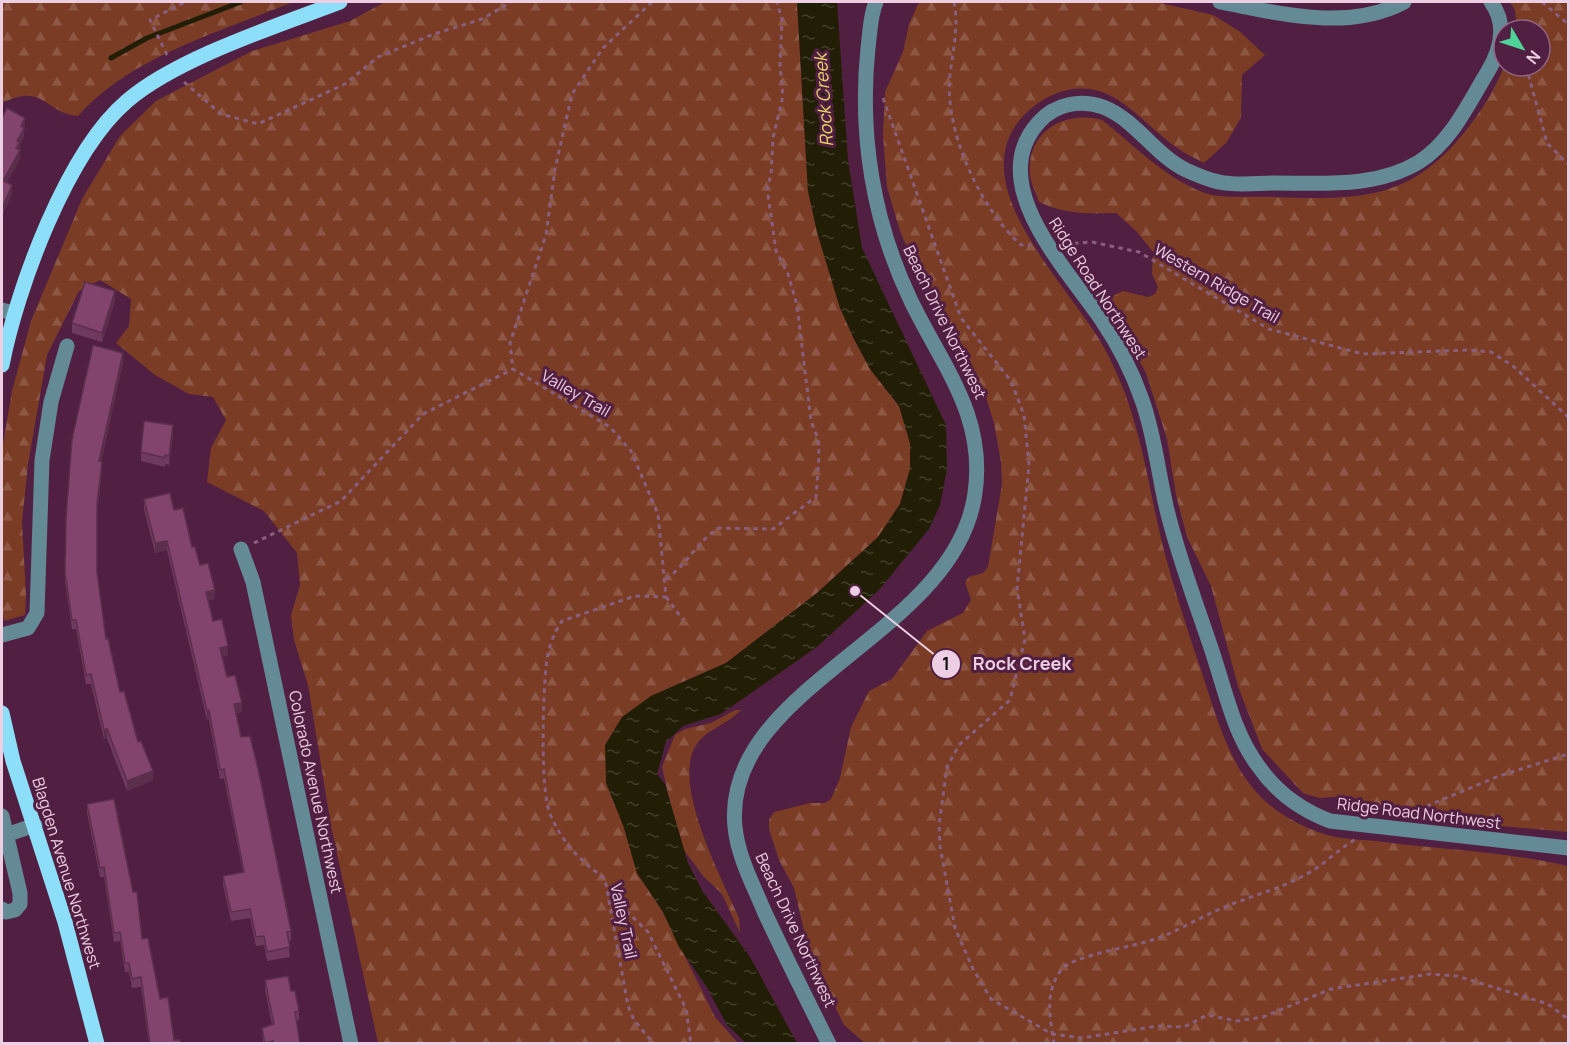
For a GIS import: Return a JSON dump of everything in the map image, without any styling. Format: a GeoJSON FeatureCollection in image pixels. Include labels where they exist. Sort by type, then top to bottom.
{"type":"FeatureCollection","features":[{"type":"Feature","properties":{"kind":"main road"},"geometry":{"type":"LineString","coordinates":[[2,365],[7,311],[84,152],[111,116],[128,100],[175,69],[340,2]]}},
{"type":"Feature","properties":{"kind":"main road","name":"Blagden Avenue Northwest"},"geometry":{"type":"LineString","coordinates":[[2,713],[13,761],[65,922],[97,1044]]}},
{"type":"Feature","properties":{"kind":"street"},"geometry":{"type":"LineString","coordinates":[[1220,2],[1277,13],[1330,18],[1371,15],[1404,2]]}},
{"type":"Feature","properties":{"kind":"street","name":"Ridge Road Northwest"},"geometry":{"type":"LineString","coordinates":[[1491,2],[1502,23],[1497,52],[1452,130],[1434,151],[1419,162],[1374,179],[1341,183],[1219,182],[1176,165],[1105,108],[1088,103],[1057,108],[1040,120],[1030,133],[1021,163],[1024,195],[1036,225],[1107,328],[1135,379],[1152,434],[1168,514],[1183,566],[1249,752],[1280,791],[1315,815],[1339,823],[1569,848]]}},
{"type":"Feature","properties":{"kind":"street","name":"Beach Drive Northwest"},"geometry":{"type":"LineString","coordinates":[[830,1044],[776,936],[744,865],[735,825],[737,794],[754,751],[780,718],[911,604],[940,573],[957,548],[969,522],[976,481],[976,447],[966,407],[903,283],[877,206],[870,168],[865,116],[866,68],[873,4]]}},
{"type":"Feature","properties":{"kind":"street"},"geometry":{"type":"LineString","coordinates":[[2,635],[28,628],[37,613],[42,460],[51,402],[67,346]]}},
{"type":"Feature","properties":{"kind":"street","name":"Colorado Avenue Northwest"},"geometry":{"type":"LineString","coordinates":[[241,549],[253,582],[351,1044]]}},
{"type":"Feature","properties":{"kind":"street"},"geometry":{"type":"LineString","coordinates":[[2,816],[19,884],[20,904],[15,910],[6,912],[2,909]]}},
{"type":"Feature","properties":{"kind":"street"},"geometry":{"type":"LineString","coordinates":[[6,835],[35,825]]}},
{"type":"Feature","properties":{"kind":"path"},"geometry":{"type":"LineString","coordinates":[[169,59],[150,20],[185,2]]}},
{"type":"Feature","properties":{"kind":"path"},"geometry":{"type":"LineString","coordinates":[[183,81],[221,114],[258,124],[345,84],[378,57],[434,34],[482,19],[511,2]]}},
{"type":"Feature","properties":{"kind":"path"},"geometry":{"type":"LineString","coordinates":[[241,549],[341,501],[423,414],[513,369],[510,343],[546,234],[553,199],[555,169],[572,94],[603,48],[652,2]]}},
{"type":"Feature","properties":{"kind":"path"},"geometry":{"type":"LineString","coordinates":[[666,579],[680,570],[693,551],[719,528],[773,529],[816,497],[818,439],[811,421],[797,305],[788,274],[776,251],[767,188],[771,175],[773,138],[783,96],[780,66],[782,21],[777,2]]}},
{"type":"Feature","properties":{"kind":"path","name":"Western Ridge Trail"},"geometry":{"type":"LineString","coordinates":[[954,2],[956,40],[950,77],[952,114],[972,179],[986,205],[1007,232],[1021,245],[1092,242],[1139,252],[1269,329],[1363,354],[1468,350],[1491,352],[1513,366],[1569,417]]}},
{"type":"Feature","properties":{"kind":"path"},"geometry":{"type":"LineString","coordinates":[[1542,2],[1569,24]]}},
{"type":"Feature","properties":{"kind":"path"},"geometry":{"type":"LineString","coordinates":[[1529,78],[1547,143],[1569,164]]}},
{"type":"Feature","properties":{"kind":"path"},"geometry":{"type":"LineString","coordinates":[[882,95],[961,318],[1011,381],[1024,415],[1029,465],[1017,588],[1025,639],[1010,700],[959,745],[947,767],[939,825],[940,846],[955,928],[973,969],[991,999],[1052,1034],[1082,1038],[1158,1026],[1184,1027],[1207,1016],[1237,1021],[1263,1017],[1330,989],[1430,974],[1457,976],[1548,1004],[1569,1019]]}},
{"type":"Feature","properties":{"kind":"path","name":"Valley Trail"},"geometry":{"type":"LineString","coordinates":[[513,369],[610,427],[631,451],[658,514],[666,597],[635,596],[562,621],[555,630],[546,666],[544,751],[549,812],[576,857],[605,879],[628,1006],[634,1020],[654,1044]]}},
{"type":"Feature","properties":{"kind":"path"},"geometry":{"type":"LineString","coordinates":[[666,597],[683,620]]}},
{"type":"Feature","properties":{"kind":"path"},"geometry":{"type":"LineString","coordinates":[[1408,814],[1499,776],[1569,754]]}},
{"type":"Feature","properties":{"kind":"path"},"geometry":{"type":"LineString","coordinates":[[1054,1044],[1047,1011],[1055,980],[1063,967],[1082,957],[1121,950],[1157,939],[1227,906],[1275,891],[1316,869],[1340,848],[1378,827]]}},
{"type":"Feature","properties":{"kind":"path"},"geometry":{"type":"LineString","coordinates":[[607,892],[648,932],[686,1009],[691,1044]]}},
{"type":"Feature","properties":{"kind":"green space"},"geometry":{"type":"Polygon","coordinates":[[[2,2],[293,2],[207,35],[150,62],[123,77],[99,95],[78,116],[58,110],[36,97],[16,97],[2,103],[2,2]]]}},
{"type":"Feature","properties":{"kind":"green space"},"geometry":{"type":"Polygon","coordinates":[[[385,2],[797,2],[808,191],[817,232],[840,308],[854,339],[870,369],[899,406],[910,443],[910,469],[900,504],[878,537],[817,593],[726,663],[651,696],[624,828],[637,873],[663,912],[715,1017],[738,1043],[378,1043],[331,826],[308,685],[294,640],[291,615],[300,585],[297,553],[264,511],[207,482],[211,448],[226,420],[213,397],[189,394],[155,375],[116,343],[129,326],[131,299],[100,280],[79,291],[47,355],[28,464],[22,522],[25,615],[4,621],[2,608],[2,450],[12,391],[31,321],[82,199],[120,136],[156,101],[252,51],[350,21],[385,2]]]}},
{"type":"Feature","properties":{"kind":"green space"},"geometry":{"type":"Polygon","coordinates":[[[919,2],[1156,2],[1213,15],[1239,31],[1265,55],[1242,75],[1241,118],[1226,143],[1204,163],[1179,149],[1130,108],[1110,95],[1082,88],[1048,97],[1033,107],[1010,135],[1004,167],[1011,200],[1027,234],[1048,268],[1093,330],[1118,377],[1133,416],[1160,536],[1182,613],[1218,723],[1242,773],[1265,801],[1278,811],[1328,835],[1499,854],[1568,866],[1568,1043],[866,1044],[844,1025],[810,956],[794,888],[779,860],[769,829],[769,820],[774,812],[810,803],[825,803],[831,799],[840,778],[851,727],[869,691],[892,679],[927,631],[963,613],[971,600],[965,582],[969,577],[983,573],[988,567],[1002,484],[1001,462],[994,423],[985,394],[959,362],[931,308],[899,228],[887,187],[883,135],[885,92],[903,52],[909,24],[919,2]]]}},
{"type":"Feature","properties":{"kind":"green space"},"geometry":{"type":"Polygon","coordinates":[[[1510,2],[1568,2],[1568,832],[1380,815],[1375,813],[1368,803],[1348,796],[1319,798],[1303,793],[1262,749],[1238,686],[1211,586],[1187,537],[1176,495],[1167,439],[1146,373],[1107,303],[1113,296],[1123,291],[1148,297],[1155,294],[1158,287],[1152,274],[1153,252],[1137,232],[1116,213],[1067,211],[1039,202],[1030,175],[1030,160],[1041,136],[1061,122],[1074,118],[1088,118],[1102,120],[1151,161],[1177,179],[1212,195],[1333,198],[1384,191],[1428,169],[1449,150],[1485,104],[1499,78],[1552,78],[1552,18],[1516,18],[1515,10],[1510,2]]]}},
{"type":"Feature","properties":{"kind":"green space"},"geometry":{"type":"Polygon","coordinates":[[[735,710],[741,710],[700,740],[691,756],[690,778],[693,802],[701,828],[739,918],[740,933],[722,894],[704,877],[680,845],[662,767],[675,735],[685,729],[711,723],[735,710]]]}},
{"type":"Feature","properties":{"kind":"water"},"geometry":{"type":"Polygon","coordinates":[[[797,2],[837,2],[848,160],[862,248],[946,425],[947,469],[940,505],[929,529],[879,590],[818,646],[721,714],[683,726],[666,742],[657,774],[665,784],[688,863],[703,892],[750,957],[797,1043],[746,1043],[727,1025],[706,986],[679,947],[663,912],[637,873],[624,828],[606,783],[605,745],[622,717],[651,696],[726,663],[817,593],[878,537],[900,504],[910,469],[910,443],[899,406],[870,369],[854,339],[840,308],[817,232],[808,191],[797,2]]]}},
{"type":"Feature","properties":{"kind":"building"},"geometry":{"type":"Polygon","coordinates":[[[7,108],[25,118],[21,126],[24,128],[17,141],[20,142],[16,148],[20,150],[3,181],[12,185],[2,208],[2,118],[7,108]]]}},
{"type":"Feature","properties":{"kind":"building"},"geometry":{"type":"Polygon","coordinates":[[[85,282],[115,291],[102,333],[72,323],[85,282]]]}},
{"type":"Feature","properties":{"kind":"building"},"geometry":{"type":"Polygon","coordinates":[[[93,345],[123,353],[99,461],[102,462],[97,505],[97,572],[106,639],[108,638],[120,692],[124,691],[138,742],[141,741],[153,771],[127,781],[107,729],[104,730],[91,674],[86,675],[76,620],[72,620],[65,573],[66,517],[72,439],[93,345]]]}},
{"type":"Feature","properties":{"kind":"building"},"geometry":{"type":"Polygon","coordinates":[[[144,421],[173,425],[169,456],[165,455],[165,458],[141,452],[144,421]]]}},
{"type":"Feature","properties":{"kind":"building"},"geometry":{"type":"Polygon","coordinates":[[[170,493],[174,510],[183,508],[192,547],[195,547],[200,565],[208,563],[215,590],[206,592],[213,621],[222,619],[228,646],[220,648],[227,677],[235,675],[242,703],[234,704],[241,737],[250,736],[259,773],[291,931],[287,932],[290,947],[267,952],[264,936],[256,937],[250,909],[231,912],[223,876],[244,872],[224,769],[220,770],[209,710],[207,711],[167,541],[155,543],[144,499],[170,493]]]}},
{"type":"Feature","properties":{"kind":"building"},"geometry":{"type":"Polygon","coordinates":[[[114,799],[133,892],[137,892],[142,939],[148,938],[160,999],[168,997],[174,1040],[180,1040],[181,1044],[150,1044],[141,977],[132,979],[129,963],[125,963],[120,932],[114,933],[104,867],[100,868],[87,804],[114,799]]]}},
{"type":"Feature","properties":{"kind":"building"},"geometry":{"type":"Polygon","coordinates":[[[288,976],[291,991],[295,991],[299,1011],[295,1012],[300,1044],[274,1044],[273,1041],[265,1043],[262,1028],[274,1024],[265,980],[288,976]]]}},
{"type":"Feature","properties":{"kind":"waterway"},"geometry":{"type":"LineString","coordinates":[[111,58],[147,38],[241,2]]}},
{"type":"Feature","properties":{"kind":"place","name":"Rock Creek"},"geometry":{"type":"Point","coordinates":[855,591]}}]}
